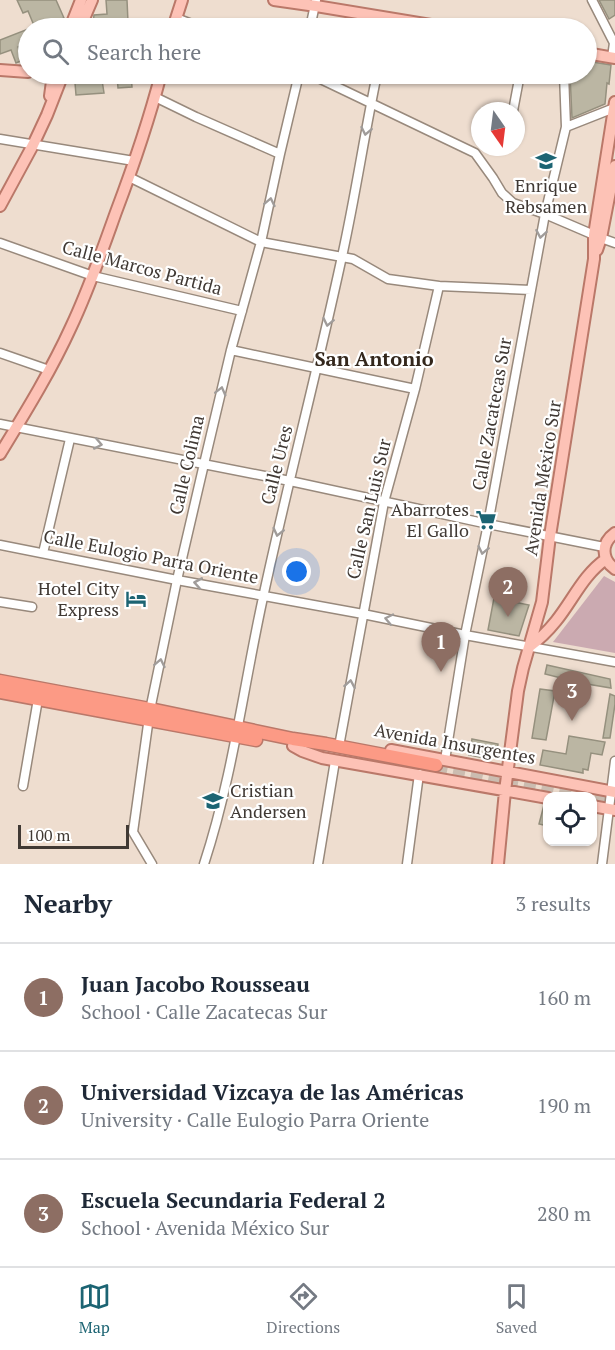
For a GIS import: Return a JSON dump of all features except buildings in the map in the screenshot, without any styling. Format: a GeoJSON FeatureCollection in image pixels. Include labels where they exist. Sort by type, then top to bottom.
{"type":"FeatureCollection","features":[{"type":"Feature","properties":{"kind":"highway","name":"Avenida Insurgentes"},"geometry":{"type":"LineString","coordinates":[[0,681],[149,715],[293,743],[442,764]]}},
{"type":"Feature","properties":{"kind":"highway","name":"Avenida Insurgentes"},"geometry":{"type":"LineString","coordinates":[[0,692],[149,715]]}},
{"type":"Feature","properties":{"kind":"main road"},"geometry":{"type":"LineString","coordinates":[[74,18],[81,0]]}},
{"type":"Feature","properties":{"kind":"main road"},"geometry":{"type":"LineString","coordinates":[[84,18],[92,0]]}},
{"type":"Feature","properties":{"kind":"main road"},"geometry":{"type":"LineString","coordinates":[[176,18],[182,0]]}},
{"type":"Feature","properties":{"kind":"main road"},"geometry":{"type":"LineString","coordinates":[[274,0],[316,3],[370,18]]}},
{"type":"Feature","properties":{"kind":"main road"},"geometry":{"type":"LineString","coordinates":[[597,55],[613,57]]}},
{"type":"Feature","properties":{"kind":"main road"},"geometry":{"type":"LineString","coordinates":[[0,70],[18,71]]}},
{"type":"Feature","properties":{"kind":"main road"},"geometry":{"type":"LineString","coordinates":[[48,115],[52,84]]}},
{"type":"Feature","properties":{"kind":"main road"},"geometry":{"type":"LineString","coordinates":[[0,206],[48,115],[59,84]]}},
{"type":"Feature","properties":{"kind":"main road"},"geometry":{"type":"LineString","coordinates":[[0,454],[71,328],[93,276],[129,177],[158,84]]}},
{"type":"Feature","properties":{"kind":"main road","name":"Avenida México Sur"},"geometry":{"type":"LineString","coordinates":[[598,237],[614,105]]}},
{"type":"Feature","properties":{"kind":"main road"},"geometry":{"type":"LineString","coordinates":[[594,259],[615,142]]}},
{"type":"Feature","properties":{"kind":"main road","name":"Avenida México Sur"},"geometry":{"type":"LineString","coordinates":[[498,864],[518,691],[542,602],[550,536],[594,259],[615,166]]}},
{"type":"Feature","properties":{"kind":"main road"},"geometry":{"type":"LineString","coordinates":[[615,533],[608,538],[604,547],[606,560],[615,569]]}},
{"type":"Feature","properties":{"kind":"main road"},"geometry":{"type":"LineString","coordinates":[[529,647],[557,621],[590,573],[606,560]]}},
{"type":"Feature","properties":{"kind":"main road"},"geometry":{"type":"LineString","coordinates":[[542,602],[546,612],[552,614],[568,605]]}},
{"type":"Feature","properties":{"kind":"main road","name":"Avenida Insurgentes"},"geometry":{"type":"LineString","coordinates":[[543,797],[335,760],[312,755],[293,743],[301,738],[340,741],[442,764],[507,771],[613,791]]}},
{"type":"Feature","properties":{"kind":"main road"},"geometry":{"type":"LineString","coordinates":[[442,764],[457,766],[458,774],[446,779]]}},
{"type":"Feature","properties":{"kind":"main road"},"geometry":{"type":"LineString","coordinates":[[597,807],[612,809]]}},
{"type":"Feature","properties":{"kind":"street"},"geometry":{"type":"LineString","coordinates":[[592,0],[614,43],[613,57]]}},
{"type":"Feature","properties":{"kind":"street"},"geometry":{"type":"LineString","coordinates":[[312,18],[316,3]]}},
{"type":"Feature","properties":{"kind":"street","name":"Calle Colima"},"geometry":{"type":"LineString","coordinates":[[152,864],[134,832],[149,715],[204,464],[231,350],[261,242],[297,84]]}},
{"type":"Feature","properties":{"kind":"street"},"geometry":{"type":"LineString","coordinates":[[332,84],[475,153],[502,193],[513,203],[615,243]]}},
{"type":"Feature","properties":{"kind":"street","name":"Calle Ures"},"geometry":{"type":"LineString","coordinates":[[204,864],[215,833],[264,595],[318,369],[342,258],[375,84]]}},
{"type":"Feature","properties":{"kind":"street"},"geometry":{"type":"LineString","coordinates":[[515,102],[518,84]]}},
{"type":"Feature","properties":{"kind":"street","name":"Calle Zacatecas Sur"},"geometry":{"type":"LineString","coordinates":[[442,764],[545,214],[566,127],[564,84]]}},
{"type":"Feature","properties":{"kind":"street"},"geometry":{"type":"LineString","coordinates":[[155,97],[280,154]]}},
{"type":"Feature","properties":{"kind":"street"},"geometry":{"type":"LineString","coordinates":[[566,127],[614,105]]}},
{"type":"Feature","properties":{"kind":"street"},"geometry":{"type":"LineString","coordinates":[[0,139],[134,161]]}},
{"type":"Feature","properties":{"kind":"street"},"geometry":{"type":"LineString","coordinates":[[129,177],[261,242],[353,259],[388,279],[439,286],[531,290]]}},
{"type":"Feature","properties":{"kind":"street","name":"Calle Marcos Partida"},"geometry":{"type":"LineString","coordinates":[[0,243],[93,276],[242,311]]}},
{"type":"Feature","properties":{"kind":"street","name":"Calle San Luis Sur"},"geometry":{"type":"LineString","coordinates":[[340,741],[384,502],[415,390],[439,286]]}},
{"type":"Feature","properties":{"kind":"street"},"geometry":{"type":"LineString","coordinates":[[231,350],[415,390]]}},
{"type":"Feature","properties":{"kind":"street"},"geometry":{"type":"LineString","coordinates":[[0,353],[49,370]]}},
{"type":"Feature","properties":{"kind":"street"},"geometry":{"type":"LineString","coordinates":[[0,424],[290,481],[604,547]]}},
{"type":"Feature","properties":{"kind":"street"},"geometry":{"type":"LineString","coordinates":[[43,553],[70,439]]}},
{"type":"Feature","properties":{"kind":"street","name":"Calle Eulogio Parra Oriente"},"geometry":{"type":"LineString","coordinates":[[0,545],[615,662]]}},
{"type":"Feature","properties":{"kind":"street"},"geometry":{"type":"LineString","coordinates":[[0,602],[32,607]]}},
{"type":"Feature","properties":{"kind":"street"},"geometry":{"type":"LineString","coordinates":[[23,786],[38,699]]}},
{"type":"Feature","properties":{"kind":"street"},"geometry":{"type":"LineString","coordinates":[[318,864],[335,760]]}},
{"type":"Feature","properties":{"kind":"street"},"geometry":{"type":"LineString","coordinates":[[602,864],[612,809],[615,761]]}},
{"type":"Feature","properties":{"kind":"street"},"geometry":{"type":"LineString","coordinates":[[407,864],[419,774]]}},
{"type":"Feature","properties":{"kind":"shaded area"},"geometry":{"type":"Polygon","coordinates":[[[604,576],[615,582],[615,653],[553,642],[604,576]]]}},
{"type":"Feature","properties":{"kind":"tunnel"},"geometry":{"type":"LineString","coordinates":[[436,765],[615,800]]}},
{"type":"Feature","properties":{"kind":"place","name":"Enrique Rebsamen"},"geometry":{"type":"Point","coordinates":[546,161]}},
{"type":"Feature","properties":{"kind":"place","name":"Abarrotes El Gallo"},"geometry":{"type":"Point","coordinates":[486,520]}},
{"type":"Feature","properties":{"kind":"place","name":"Hotel City Express"},"geometry":{"type":"Point","coordinates":[136,599]}},
{"type":"Feature","properties":{"kind":"place","name":"Universidad Vizcaya de las Américas"},"geometry":{"type":"Point","coordinates":[508,617]}},
{"type":"Feature","properties":{"kind":"place","name":"Juan Jacobo Rousseau"},"geometry":{"type":"Point","coordinates":[441,672]}},
{"type":"Feature","properties":{"kind":"place","name":"Escuela Secundaria Federal 2"},"geometry":{"type":"Point","coordinates":[572,721]}},
{"type":"Feature","properties":{"kind":"place","name":"Cristian Andersen"},"geometry":{"type":"Point","coordinates":[213,801]}},
{"type":"Feature","properties":{"kind":"district","name":"San Antonio"},"geometry":{"type":"Point","coordinates":[374,359]}}]}
